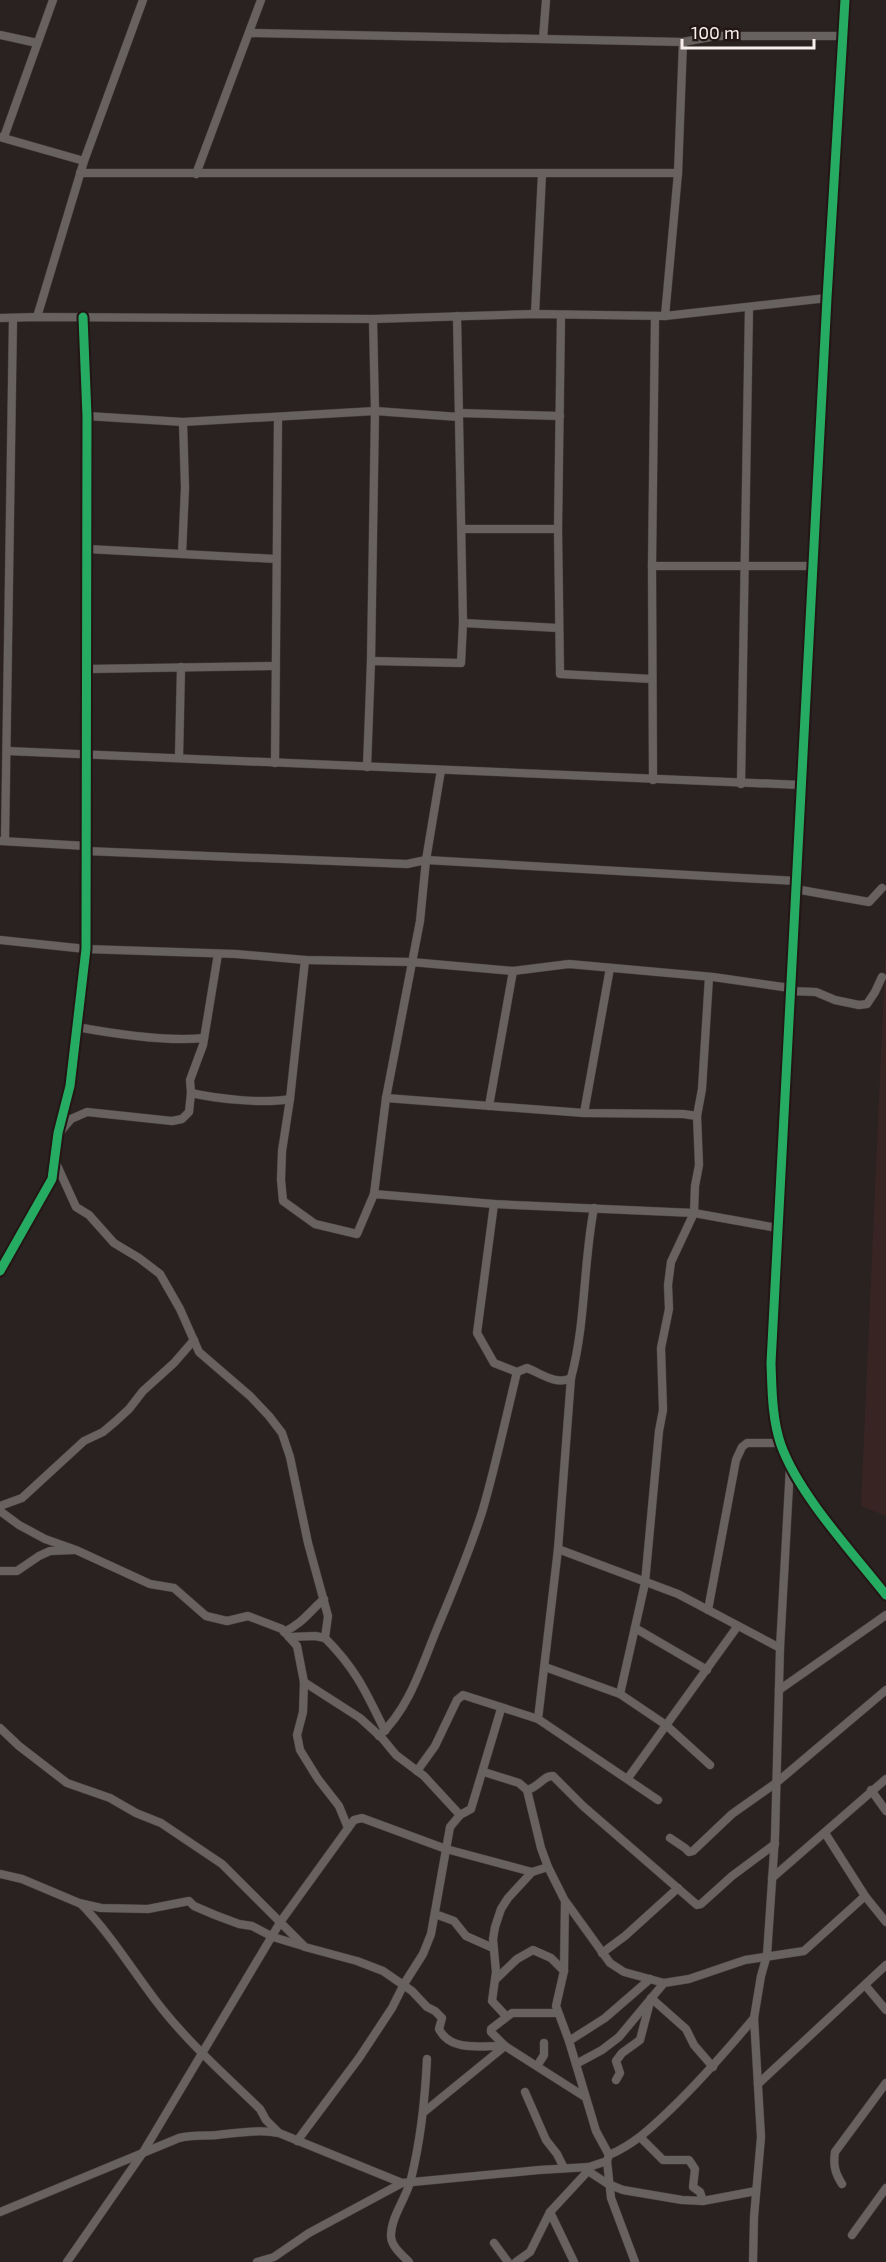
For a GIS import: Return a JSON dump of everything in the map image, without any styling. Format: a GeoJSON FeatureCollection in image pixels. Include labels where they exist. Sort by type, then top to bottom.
{"type":"FeatureCollection","features":[{"type":"Feature","properties":{"kind":"street"},"geometry":{"type":"LineString","coordinates":[[53,0],[2,137],[84,161]]}},
{"type":"Feature","properties":{"kind":"street"},"geometry":{"type":"LineString","coordinates":[[37,316],[84,161],[143,0]]}},
{"type":"Feature","properties":{"kind":"street"},"geometry":{"type":"LineString","coordinates":[[196,174],[261,0]]}},
{"type":"Feature","properties":{"kind":"street"},"geometry":{"type":"LineString","coordinates":[[543,39],[546,0]]}},
{"type":"Feature","properties":{"kind":"street"},"geometry":{"type":"LineString","coordinates":[[845,0],[827,298],[771,1363],[772,1401],[780,1443],[790,1466],[816,1505],[886,1596]]}},
{"type":"Feature","properties":{"kind":"street"},"geometry":{"type":"LineString","coordinates":[[250,33],[683,42],[716,36],[842,36]]}},
{"type":"Feature","properties":{"kind":"street"},"geometry":{"type":"LineString","coordinates":[[0,34],[37,44]]}},
{"type":"Feature","properties":{"kind":"street"},"geometry":{"type":"LineString","coordinates":[[665,316],[678,173],[683,42]]}},
{"type":"Feature","properties":{"kind":"street"},"geometry":{"type":"LineString","coordinates":[[80,173],[678,173]]}},
{"type":"Feature","properties":{"kind":"street"},"geometry":{"type":"LineString","coordinates":[[535,314],[542,174]]}},
{"type":"Feature","properties":{"kind":"street"},"geometry":{"type":"LineString","coordinates":[[0,318],[37,316],[373,319],[535,314],[665,316],[827,298]]}},
{"type":"Feature","properties":{"kind":"street"},"geometry":{"type":"LineString","coordinates":[[741,784],[748,307]]}},
{"type":"Feature","properties":{"kind":"street"},"geometry":{"type":"LineString","coordinates":[[561,315],[558,529],[560,674],[652,679]]}},
{"type":"Feature","properties":{"kind":"street"},"geometry":{"type":"LineString","coordinates":[[371,661],[460,663],[463,623],[457,316]]}},
{"type":"Feature","properties":{"kind":"street"},"geometry":{"type":"LineString","coordinates":[[653,780],[652,566],[655,316]]}},
{"type":"Feature","properties":{"kind":"street"},"geometry":{"type":"LineString","coordinates":[[1,1268],[52,1179],[58,1133],[70,1086],[86,950],[88,549],[87,416],[83,317]]}},
{"type":"Feature","properties":{"kind":"street"},"geometry":{"type":"LineString","coordinates":[[12,318],[7,751],[2,841],[86,849],[407,864],[426,860],[796,885],[869,902],[882,888]]}},
{"type":"Feature","properties":{"kind":"street"},"geometry":{"type":"LineString","coordinates":[[367,767],[375,411],[373,319]]}},
{"type":"Feature","properties":{"kind":"street"},"geometry":{"type":"LineString","coordinates":[[87,416],[183,422],[375,411],[560,416]]}},
{"type":"Feature","properties":{"kind":"street"},"geometry":{"type":"LineString","coordinates":[[275,763],[278,418]]}},
{"type":"Feature","properties":{"kind":"street"},"geometry":{"type":"LineString","coordinates":[[182,554],[185,488],[183,422]]}},
{"type":"Feature","properties":{"kind":"street"},"geometry":{"type":"LineString","coordinates":[[462,529],[558,529]]}},
{"type":"Feature","properties":{"kind":"street"},"geometry":{"type":"LineString","coordinates":[[0,544],[9,544]]}},
{"type":"Feature","properties":{"kind":"street"},"geometry":{"type":"LineString","coordinates":[[88,549],[276,558]]}},
{"type":"Feature","properties":{"kind":"street"},"geometry":{"type":"LineString","coordinates":[[652,566],[814,566]]}},
{"type":"Feature","properties":{"kind":"street"},"geometry":{"type":"LineString","coordinates":[[463,623],[558,628]]}},
{"type":"Feature","properties":{"kind":"street"},"geometry":{"type":"LineString","coordinates":[[87,669],[275,666]]}},
{"type":"Feature","properties":{"kind":"street"},"geometry":{"type":"LineString","coordinates":[[179,758],[181,667]]}},
{"type":"Feature","properties":{"kind":"street"},"geometry":{"type":"LineString","coordinates":[[7,751],[801,785]]}},
{"type":"Feature","properties":{"kind":"street"},"geometry":{"type":"LineString","coordinates":[[305,960],[280,1180],[284,1201],[315,1224],[357,1234],[374,1194],[386,1098],[420,921],[426,860],[441,770]]}},
{"type":"Feature","properties":{"kind":"street"},"geometry":{"type":"LineString","coordinates":[[0,940],[86,950],[218,954],[305,960],[411,962],[513,971],[569,964],[710,977],[816,992],[835,1000],[859,1005],[867,1004],[882,977]]}},
{"type":"Feature","properties":{"kind":"street"},"geometry":{"type":"LineString","coordinates":[[58,1133],[71,1119],[87,1112],[178,1121],[189,1112],[190,1080],[204,1038],[218,954]]}},
{"type":"Feature","properties":{"kind":"street"},"geometry":{"type":"LineString","coordinates":[[584,1113],[610,969]]}},
{"type":"Feature","properties":{"kind":"street"},"geometry":{"type":"LineString","coordinates":[[489,1106],[513,971]]}},
{"type":"Feature","properties":{"kind":"street"},"geometry":{"type":"LineString","coordinates":[[620,1694],[645,1583],[659,1431],[663,1410],[661,1348],[669,1309],[668,1285],[671,1262],[694,1213],[695,1186],[699,1165],[697,1116],[702,1089],[710,977]]}},
{"type":"Feature","properties":{"kind":"street"},"geometry":{"type":"LineString","coordinates":[[77,1027],[190,1040],[204,1038]]}},
{"type":"Feature","properties":{"kind":"street"},"geometry":{"type":"LineString","coordinates":[[191,1093],[227,1098],[278,1101],[290,1099]]}},
{"type":"Feature","properties":{"kind":"street"},"geometry":{"type":"LineString","coordinates":[[386,1098],[584,1113],[697,1116]]}},
{"type":"Feature","properties":{"kind":"street"},"geometry":{"type":"LineString","coordinates":[[55,1161],[76,1207],[89,1215],[114,1243],[160,1274],[180,1309],[199,1352],[250,1396],[282,1433],[290,1457],[308,1543],[328,1616],[325,1638]]}},
{"type":"Feature","properties":{"kind":"street"},"geometry":{"type":"LineString","coordinates":[[374,1194],[494,1204],[694,1213],[777,1228]]}},
{"type":"Feature","properties":{"kind":"street"},"geometry":{"type":"LineString","coordinates":[[494,1204],[477,1333],[494,1363],[517,1372],[526,1368],[557,1381],[564,1382],[571,1378]]}},
{"type":"Feature","properties":{"kind":"street"},"geometry":{"type":"LineString","coordinates":[[538,1719],[558,1549],[571,1378],[578,1346],[589,1234],[594,1208]]}},
{"type":"Feature","properties":{"kind":"street"},"geometry":{"type":"LineString","coordinates":[[0,1506],[22,1498],[84,1441],[103,1432],[116,1421],[194,1340]]}},
{"type":"Feature","properties":{"kind":"street"},"geometry":{"type":"LineString","coordinates":[[382,1733],[404,1704],[427,1657],[459,1578],[483,1508],[517,1372]]}},
{"type":"Feature","properties":{"kind":"street"},"geometry":{"type":"LineString","coordinates":[[708,1610],[736,1460],[742,1447],[747,1443],[780,1443]]}},
{"type":"Feature","properties":{"kind":"street"},"geometry":{"type":"LineString","coordinates":[[753,2262],[761,2137],[754,2018],[767,1955],[775,1844],[780,1648],[790,1466]]}},
{"type":"Feature","properties":{"kind":"street"},"geometry":{"type":"LineString","coordinates":[[0,1511],[19,1525],[45,1539],[76,1550],[150,1584],[174,1588],[206,1616],[227,1621],[248,1616],[267,1622],[286,1634],[297,1646],[304,1682],[303,1712],[297,1736],[300,1750],[318,1779],[339,1806],[348,1828]]}},
{"type":"Feature","properties":{"kind":"street"},"geometry":{"type":"LineString","coordinates":[[558,1549],[678,1594],[780,1648]]}},
{"type":"Feature","properties":{"kind":"street"},"geometry":{"type":"LineString","coordinates":[[0,1570],[17,1571],[50,1551],[76,1550]]}},
{"type":"Feature","properties":{"kind":"street"},"geometry":{"type":"LineString","coordinates":[[286,1634],[308,1617],[324,1599]]}},
{"type":"Feature","properties":{"kind":"street"},"geometry":{"type":"LineString","coordinates":[[779,1690],[886,1615]]}},
{"type":"Feature","properties":{"kind":"street"},"geometry":{"type":"LineString","coordinates":[[628,1778],[737,1627]]}},
{"type":"Feature","properties":{"kind":"street"},"geometry":{"type":"LineString","coordinates":[[635,1628],[707,1670]]}},
{"type":"Feature","properties":{"kind":"street"},"geometry":{"type":"LineString","coordinates":[[286,1634],[325,1638],[344,1657],[357,1675],[382,1733],[396,1755],[417,1771],[460,1815]]}},
{"type":"Feature","properties":{"kind":"street"},"geometry":{"type":"LineString","coordinates":[[545,1666],[620,1694],[666,1725],[710,1765]]}},
{"type":"Feature","properties":{"kind":"street"},"geometry":{"type":"LineString","coordinates":[[304,1682],[382,1733]]}},
{"type":"Feature","properties":{"kind":"street"},"geometry":{"type":"LineString","coordinates":[[670,1838],[689,1852],[693,1851],[732,1814],[776,1783],[886,1690]]}},
{"type":"Feature","properties":{"kind":"street"},"geometry":{"type":"LineString","coordinates":[[417,1771],[435,1746],[460,1696],[466,1695],[501,1709],[538,1719],[658,1800]]}},
{"type":"Feature","properties":{"kind":"street"},"geometry":{"type":"LineString","coordinates":[[297,2140],[359,2058],[392,2008],[423,1954],[431,1934],[450,1827],[460,1815],[471,1809],[484,1772],[501,1709]]}},
{"type":"Feature","properties":{"kind":"street"},"geometry":{"type":"LineString","coordinates":[[0,1728],[19,1746],[67,1783],[110,1797],[136,1813],[161,1823],[222,1864],[305,1947]]}},
{"type":"Feature","properties":{"kind":"street"},"geometry":{"type":"LineString","coordinates":[[484,1772],[519,1783],[527,1790],[548,1867],[565,1900],[610,1963],[624,1972],[664,1983],[689,1979],[745,1960],[804,1951],[865,1896]]}},
{"type":"Feature","properties":{"kind":"street"},"geometry":{"type":"LineString","coordinates":[[527,1790],[535,1788],[547,1777],[554,1776],[583,1806],[693,1903],[701,1904],[732,1876],[775,1844]]}},
{"type":"Feature","properties":{"kind":"street"},"geometry":{"type":"LineString","coordinates":[[772,1878],[886,1779]]}},
{"type":"Feature","properties":{"kind":"street"},"geometry":{"type":"LineString","coordinates":[[871,1790],[886,1810]]}},
{"type":"Feature","properties":{"kind":"street"},"geometry":{"type":"LineString","coordinates":[[67,2262],[142,2154],[281,1921],[354,1820],[362,1818],[446,1849],[532,1872]]}},
{"type":"Feature","properties":{"kind":"street"},"geometry":{"type":"LineString","coordinates":[[825,1833],[865,1896],[886,1922]]}},
{"type":"Feature","properties":{"kind":"street"},"geometry":{"type":"LineString","coordinates":[[506,2016],[492,2001],[496,1972],[493,1948],[495,1928],[501,1909],[508,1898],[532,1872],[548,1867]]}},
{"type":"Feature","properties":{"kind":"street"},"geometry":{"type":"LineString","coordinates":[[0,1874],[22,1879],[80,1903],[101,1908],[148,1909],[189,1901],[194,1906],[239,1924],[252,1926],[273,1937],[357,1961],[383,1971],[404,1984],[442,2018],[440,2029],[449,2042],[470,2047],[505,2046]]}},
{"type":"Feature","properties":{"kind":"street"},"geometry":{"type":"LineString","coordinates":[[602,1953],[626,1936],[678,1888]]}},
{"type":"Feature","properties":{"kind":"street"},"geometry":{"type":"LineString","coordinates":[[565,1900],[564,1971],[556,2006],[596,2131],[608,2158],[608,2184],[615,2214],[635,2262]]}},
{"type":"Feature","properties":{"kind":"street"},"geometry":{"type":"LineString","coordinates":[[80,1903],[99,1923],[163,2009],[202,2053],[260,2109],[266,2120],[279,2133]]}},
{"type":"Feature","properties":{"kind":"street"},"geometry":{"type":"LineString","coordinates":[[435,1914],[454,1921],[466,1936],[493,1948]]}},
{"type":"Feature","properties":{"kind":"street"},"geometry":{"type":"LineString","coordinates":[[495,1980],[517,1959],[533,1950],[551,1958],[564,1971]]}},
{"type":"Feature","properties":{"kind":"street"},"geometry":{"type":"LineString","coordinates":[[758,2084],[886,1965]]}},
{"type":"Feature","properties":{"kind":"street"},"geometry":{"type":"LineString","coordinates":[[569,2041],[605,2018],[650,1979]]}},
{"type":"Feature","properties":{"kind":"street"},"geometry":{"type":"LineString","coordinates":[[576,2064],[602,2050],[619,2037],[664,1983]]}},
{"type":"Feature","properties":{"kind":"street"},"geometry":{"type":"LineString","coordinates":[[865,1985],[886,2010]]}},
{"type":"Feature","properties":{"kind":"street"},"geometry":{"type":"LineString","coordinates":[[651,1998],[686,2030],[694,2045],[713,2067]]}},
{"type":"Feature","properties":{"kind":"street"},"geometry":{"type":"LineString","coordinates":[[616,2080],[620,2073],[616,2061],[621,2054],[640,2040],[651,1998]]}},
{"type":"Feature","properties":{"kind":"street"},"geometry":{"type":"LineString","coordinates":[[558,2013],[522,2012],[506,2016],[491,2030],[505,2046],[585,2097]]}},
{"type":"Feature","properties":{"kind":"street"},"geometry":{"type":"LineString","coordinates":[[516,2262],[530,2252],[550,2212],[588,2169],[641,2138],[713,2067],[754,2018]]}},
{"type":"Feature","properties":{"kind":"street"},"geometry":{"type":"LineString","coordinates":[[537,2066],[544,2055],[544,2043]]}},
{"type":"Feature","properties":{"kind":"street"},"geometry":{"type":"LineString","coordinates":[[424,2112],[505,2046]]}},
{"type":"Feature","properties":{"kind":"street"},"geometry":{"type":"LineString","coordinates":[[409,2262],[394,2246],[391,2237],[393,2226],[411,2181],[424,2112],[427,2059]]}},
{"type":"Feature","properties":{"kind":"street"},"geometry":{"type":"LineString","coordinates":[[842,2184],[836,2175],[833,2163],[835,2152],[886,2083]]}},
{"type":"Feature","properties":{"kind":"street"},"geometry":{"type":"LineString","coordinates":[[525,2092],[546,2140],[564,2168]]}},
{"type":"Feature","properties":{"kind":"street"},"geometry":{"type":"LineString","coordinates":[[0,2212],[179,2138],[193,2135],[264,2130],[279,2133],[402,2183]]}},
{"type":"Feature","properties":{"kind":"street"},"geometry":{"type":"LineString","coordinates":[[641,2138],[663,2160],[689,2160],[694,2169],[693,2187],[700,2192],[703,2200]]}},
{"type":"Feature","properties":{"kind":"street"},"geometry":{"type":"LineString","coordinates":[[257,2262],[274,2257],[309,2233],[402,2183],[411,2181],[564,2168],[588,2169],[608,2184],[639,2193],[682,2200],[703,2200],[756,2191]]}},
{"type":"Feature","properties":{"kind":"street"},"geometry":{"type":"LineString","coordinates":[[852,2235],[886,2188]]}},
{"type":"Feature","properties":{"kind":"street"},"geometry":{"type":"LineString","coordinates":[[550,2212],[574,2262]]}},
{"type":"Feature","properties":{"kind":"street"},"geometry":{"type":"LineString","coordinates":[[494,2242],[508,2262]]}},
{"type":"Feature","properties":{"kind":"shaded area"},"geometry":{"type":"Polygon","coordinates":[[[886,941],[886,1516],[861,1506],[886,941]]]}},
{"type":"Feature","properties":{"kind":"cycle path"},"geometry":{"type":"LineString","coordinates":[[845,0],[827,298],[771,1363],[776,1425],[789,1464],[813,1503],[886,1595]]}},
{"type":"Feature","properties":{"kind":"cycle path"},"geometry":{"type":"LineString","coordinates":[[0,1271],[52,1179],[58,1133],[70,1086],[86,949],[87,416],[83,317]]}}]}
